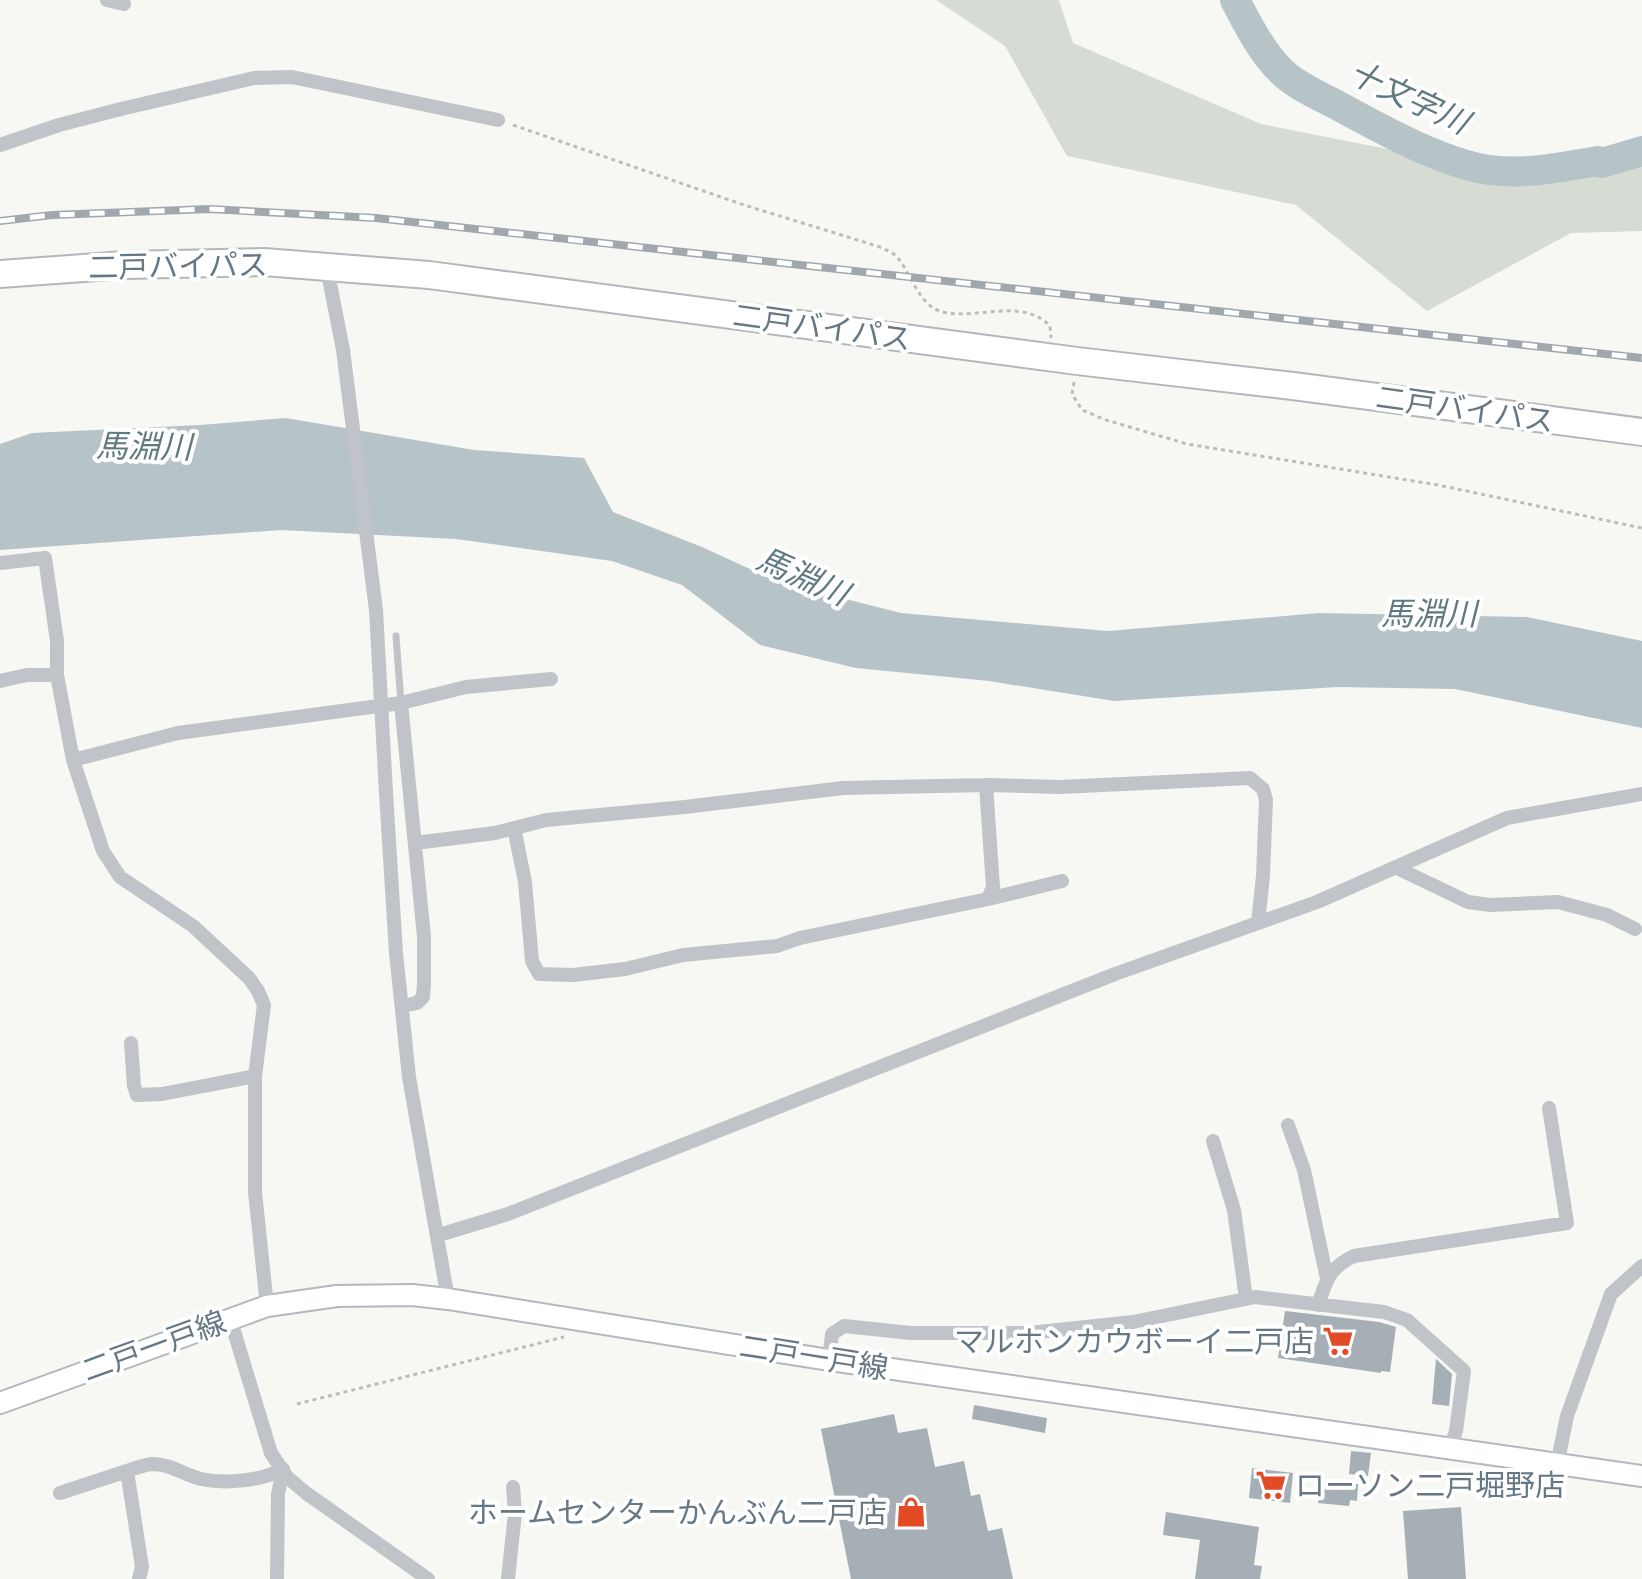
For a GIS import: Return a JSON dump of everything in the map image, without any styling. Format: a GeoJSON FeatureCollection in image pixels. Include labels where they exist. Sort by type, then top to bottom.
{"type":"FeatureCollection","features":[{"type":"Feature","properties":{"kind":"highway","name":"二戸バイパス"},"geometry":{"type":"LineString","coordinates":[[0,274],[125,265],[264,262],[429,275],[1064,360],[1293,386],[1642,432]]}},
{"type":"Feature","properties":{"kind":"main road","name":"二戸一戸線"},"geometry":{"type":"LineString","coordinates":[[0,1403],[267,1306],[337,1296],[412,1295],[829,1360],[1642,1476]]}},
{"type":"Feature","properties":{"kind":"street"},"geometry":{"type":"LineString","coordinates":[[107,0],[124,4]]}},
{"type":"Feature","properties":{"kind":"street"},"geometry":{"type":"LineString","coordinates":[[0,145],[59,125],[254,78],[292,77],[498,120]]}},
{"type":"Feature","properties":{"kind":"street"},"geometry":{"type":"LineString","coordinates":[[327,268],[343,350],[376,610],[396,953],[409,1077],[448,1299]]}},
{"type":"Feature","properties":{"kind":"street"},"geometry":{"type":"LineString","coordinates":[[0,563],[45,558],[57,641],[57,675],[73,760],[103,851],[120,877],[193,926],[249,978],[264,1005],[255,1076],[255,1192],[267,1306]]}},
{"type":"Feature","properties":{"kind":"street"},"geometry":{"type":"LineString","coordinates":[[0,681],[27,675],[57,675]]}},
{"type":"Feature","properties":{"kind":"street"},"geometry":{"type":"LineString","coordinates":[[73,760],[178,733],[401,703],[466,687],[551,679]]}},
{"type":"Feature","properties":{"kind":"street"},"geometry":{"type":"LineString","coordinates":[[401,703],[424,937],[423,997],[417,1003],[402,1006]]}},
{"type":"Feature","properties":{"kind":"street"},"geometry":{"type":"LineString","coordinates":[[415,843],[546,820],[843,788],[1060,787],[1250,778],[1263,789],[1266,800],[1258,923]]}},
{"type":"Feature","properties":{"kind":"street"},"geometry":{"type":"LineString","coordinates":[[986,785],[993,887],[988,899]]}},
{"type":"Feature","properties":{"kind":"street"},"geometry":{"type":"LineString","coordinates":[[439,1235],[535,1204],[1115,974],[1317,902],[1507,818],[1642,794]]}},
{"type":"Feature","properties":{"kind":"street"},"geometry":{"type":"LineString","coordinates":[[514,828],[525,882],[532,961],[539,974],[573,975],[625,969],[683,955],[777,946],[800,938],[1062,881]]}},
{"type":"Feature","properties":{"kind":"street"},"geometry":{"type":"LineString","coordinates":[[1395,867],[1468,902],[1490,905],[1558,902],[1607,915],[1635,929]]}},
{"type":"Feature","properties":{"kind":"street"},"geometry":{"type":"LineString","coordinates":[[131,1043],[137,1095],[162,1094],[255,1076]]}},
{"type":"Feature","properties":{"kind":"street"},"geometry":{"type":"LineString","coordinates":[[1318,1305],[1327,1279],[1337,1264],[1354,1256],[1567,1223],[1549,1108]]}},
{"type":"Feature","properties":{"kind":"street"},"geometry":{"type":"LineString","coordinates":[[1288,1125],[1304,1170],[1327,1279]]}},
{"type":"Feature","properties":{"kind":"street"},"geometry":{"type":"LineString","coordinates":[[1213,1141],[1234,1210],[1246,1299]]}},
{"type":"Feature","properties":{"kind":"street"},"geometry":{"type":"LineString","coordinates":[[1557,1465],[1567,1416],[1611,1294],[1642,1266]]}},
{"type":"Feature","properties":{"kind":"street"},"geometry":{"type":"LineString","coordinates":[[829,1360],[832,1334],[844,1326],[911,1333],[1029,1333],[1133,1322],[1255,1297],[1384,1312],[1407,1320],[1464,1371],[1456,1431],[1450,1448]]}},
{"type":"Feature","properties":{"kind":"street"},"geometry":{"type":"LineString","coordinates":[[230,1318],[271,1453],[283,1469],[306,1493],[428,1579]]}},
{"type":"Feature","properties":{"kind":"street"},"geometry":{"type":"LineString","coordinates":[[60,1493],[151,1464],[214,1480],[269,1477],[283,1469]]}},
{"type":"Feature","properties":{"kind":"street"},"geometry":{"type":"LineString","coordinates":[[277,1579],[278,1494],[283,1469]]}},
{"type":"Feature","properties":{"kind":"street"},"geometry":{"type":"LineString","coordinates":[[127,1471],[142,1567],[139,1579]]}},
{"type":"Feature","properties":{"kind":"street"},"geometry":{"type":"LineString","coordinates":[[508,1579],[515,1513],[513,1487]]}},
{"type":"Feature","properties":{"kind":"lane"},"geometry":{"type":"LineString","coordinates":[[396,636],[401,703]]}},
{"type":"Feature","properties":{"kind":"path"},"geometry":{"type":"LineString","coordinates":[[498,120],[741,204],[880,247],[895,254],[929,306],[945,312],[1030,313],[1043,319],[1050,326],[1064,360],[1072,394],[1082,410],[1106,420],[1173,440],[1438,485],[1642,528]]}},
{"type":"Feature","properties":{"kind":"path"},"geometry":{"type":"LineString","coordinates":[[297,1404],[571,1335],[573,1319]]}},
{"type":"Feature","properties":{"kind":"shaded area"},"geometry":{"type":"Polygon","coordinates":[[[936,0],[1059,0],[1073,43],[1261,124],[1473,166],[1642,141],[1642,231],[1571,233],[1427,311],[1296,205],[1067,156],[1005,46],[936,0]]]}},
{"type":"Feature","properties":{"kind":"water","name":"馬淵川"},"geometry":{"type":"Polygon","coordinates":[[[286,418],[474,450],[584,458],[613,512],[702,547],[778,582],[901,613],[1108,631],[1319,613],[1527,617],[1642,641],[1642,728],[1455,689],[1337,687],[1114,701],[989,681],[856,668],[760,645],[682,585],[612,561],[456,539],[281,530],[0,550],[0,444],[32,433],[286,418]]]}},
{"type":"Feature","properties":{"kind":"building","name":"マルホンカウボーイ二戸店"},"geometry":{"type":"Polygon","coordinates":[[[1285,1311],[1379,1322],[1396,1327],[1390,1372],[1278,1358],[1285,1311]]]}},
{"type":"Feature","properties":{"kind":"building"},"geometry":{"type":"Polygon","coordinates":[[[1436,1359],[1452,1374],[1449,1406],[1432,1404],[1436,1359]]]}},
{"type":"Feature","properties":{"kind":"building"},"geometry":{"type":"Polygon","coordinates":[[[974,1405],[1047,1418],[1045,1433],[972,1419],[974,1405]]]}},
{"type":"Feature","properties":{"kind":"building","name":"ホームセンターかんぶん二戸店"},"geometry":{"type":"Polygon","coordinates":[[[894,1414],[898,1433],[927,1428],[935,1467],[964,1461],[971,1496],[980,1494],[988,1531],[1002,1528],[1013,1579],[851,1579],[821,1429],[894,1414]]]}},
{"type":"Feature","properties":{"kind":"building"},"geometry":{"type":"Polygon","coordinates":[[[1351,1451],[1371,1453],[1368,1476],[1349,1474],[1351,1451]]]}},
{"type":"Feature","properties":{"kind":"building","name":"ローソン二戸堀野店"},"geometry":{"type":"Polygon","coordinates":[[[1252,1468],[1293,1473],[1290,1503],[1249,1498],[1252,1468]]]}},
{"type":"Feature","properties":{"kind":"building"},"geometry":{"type":"Polygon","coordinates":[[[1320,1480],[1358,1484],[1357,1501],[1350,1500],[1349,1506],[1318,1503],[1320,1480]]]}},
{"type":"Feature","properties":{"kind":"building"},"geometry":{"type":"Polygon","coordinates":[[[1461,1507],[1466,1579],[1408,1579],[1403,1511],[1461,1507]]]}},
{"type":"Feature","properties":{"kind":"building"},"geometry":{"type":"Polygon","coordinates":[[[1166,1512],[1259,1527],[1254,1565],[1262,1566],[1260,1579],[1195,1579],[1200,1540],[1163,1535],[1166,1512]]]}},
{"type":"Feature","properties":{"kind":"waterway","name":"十文字川"},"geometry":{"type":"LineString","coordinates":[[1235,0],[1267,55],[1293,81],[1389,133],[1450,160],[1489,170],[1516,172],[1598,161],[1602,163],[1642,151]]}},
{"type":"Feature","properties":{"kind":"railway"},"geometry":{"type":"LineString","coordinates":[[0,221],[52,215],[209,209],[376,218],[1642,358]]}},
{"type":"Feature","properties":{"kind":"place","name":"マルホンカウボーイ二戸店"},"geometry":{"type":"Point","coordinates":[1338,1341]}},
{"type":"Feature","properties":{"kind":"place","name":"ローソン二戸堀野店"},"geometry":{"type":"Point","coordinates":[1271,1485]}},
{"type":"Feature","properties":{"kind":"place","name":"ホームセンターかんぶん二戸店"},"geometry":{"type":"Point","coordinates":[911,1512]}}]}
